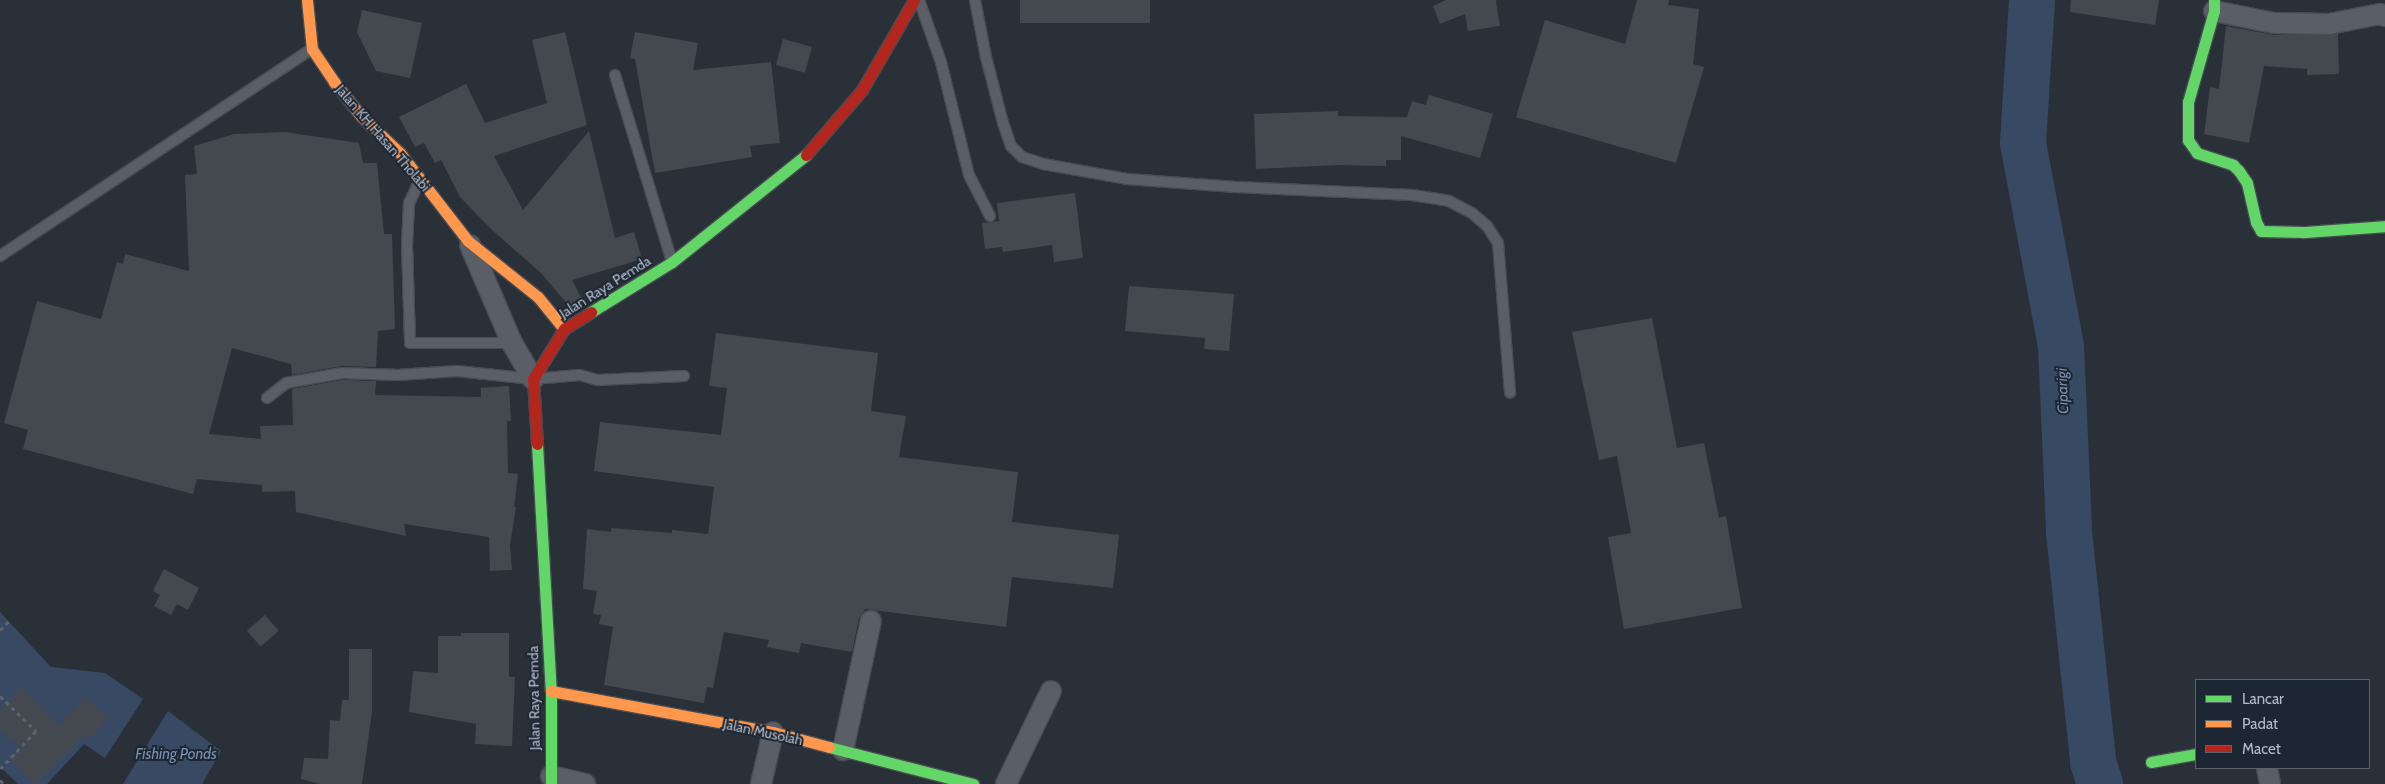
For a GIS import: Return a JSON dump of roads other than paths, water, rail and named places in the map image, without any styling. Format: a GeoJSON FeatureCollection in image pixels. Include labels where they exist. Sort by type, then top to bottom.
{"type":"FeatureCollection","features":[{"type":"Feature","properties":{"kind":"street"},"geometry":{"type":"LineString","coordinates":[[307,0],[312,49]]}},
{"type":"Feature","properties":{"kind":"street","name":"Jalan Raya Pemda"},"geometry":{"type":"LineString","coordinates":[[551,780],[551,691],[532,378],[564,329],[672,262],[800,162],[862,90],[914,0]]}},
{"type":"Feature","properties":{"kind":"street"},"geometry":{"type":"LineString","coordinates":[[2385,16],[2380,14],[2329,24],[2274,23],[2214,6],[2188,102],[2188,140],[2198,153],[2233,165],[2239,171],[2246,183],[2256,222],[2261,231],[2304,232],[2385,226]]}},
{"type":"Feature","properties":{"kind":"street","name":"Jalan KH Hasan Tholabi"},"geometry":{"type":"LineString","coordinates":[[312,49],[361,116],[400,153],[468,241],[538,298],[564,329]]}},
{"type":"Feature","properties":{"kind":"street","name":"Jalan KH Hasan Tholabi"},"geometry":{"type":"LineString","coordinates":[[468,241],[512,343],[532,378]]}},
{"type":"Feature","properties":{"kind":"street"},"geometry":{"type":"LineString","coordinates":[[843,750],[871,621]]}},
{"type":"Feature","properties":{"kind":"street"},"geometry":{"type":"LineString","coordinates":[[1006,784],[1051,690]]}},
{"type":"Feature","properties":{"kind":"street","name":"Jalan Musolah"},"geometry":{"type":"LineString","coordinates":[[551,691],[773,732],[973,784]]}},
{"type":"Feature","properties":{"kind":"street"},"geometry":{"type":"LineString","coordinates":[[760,784],[773,732]]}},
{"type":"Feature","properties":{"kind":"street"},"geometry":{"type":"LineString","coordinates":[[2151,762],[2195,754]]}},
{"type":"Feature","properties":{"kind":"street"},"geometry":{"type":"LineString","coordinates":[[2267,769],[2270,784]]}},
{"type":"Feature","properties":{"kind":"street"},"geometry":{"type":"LineString","coordinates":[[551,780],[585,784]]}},
{"type":"Feature","properties":{"kind":"lane"},"geometry":{"type":"LineString","coordinates":[[919,0],[941,62],[969,175],[990,216]]}},
{"type":"Feature","properties":{"kind":"lane"},"geometry":{"type":"LineString","coordinates":[[975,0],[986,57],[1003,123],[1011,146],[1022,157],[1043,164],[1127,179],[1236,187],[1412,195],[1449,201],[1472,213],[1487,226],[1498,243],[1510,393]]}},
{"type":"Feature","properties":{"kind":"lane"},"geometry":{"type":"LineString","coordinates":[[0,256],[312,49]]}},
{"type":"Feature","properties":{"kind":"lane"},"geometry":{"type":"LineString","coordinates":[[615,75],[672,262]]}},
{"type":"Feature","properties":{"kind":"lane"},"geometry":{"type":"LineString","coordinates":[[420,179],[409,203],[407,244],[410,343],[512,343]]}},
{"type":"Feature","properties":{"kind":"lane"},"geometry":{"type":"LineString","coordinates":[[267,398],[286,383],[342,373],[398,375],[457,371],[532,378],[580,375],[598,380],[684,376]]}},
{"type":"Feature","properties":{"kind":"water"},"geometry":{"type":"Polygon","coordinates":[[[0,612],[51,667],[105,673],[143,699],[105,758],[84,744],[47,784],[18,784],[0,767],[0,612]]]}},
{"type":"Feature","properties":{"kind":"water","name":"Fishing Ponds"},"geometry":{"type":"Polygon","coordinates":[[[168,711],[221,751],[202,784],[123,784],[168,711]]]}},
{"type":"Feature","properties":{"kind":"waterway","name":"Ciparigi"},"geometry":{"type":"LineString","coordinates":[[2032,0],[2023,143],[2061,346],[2069,532],[2093,762],[2100,784]]}}]}
